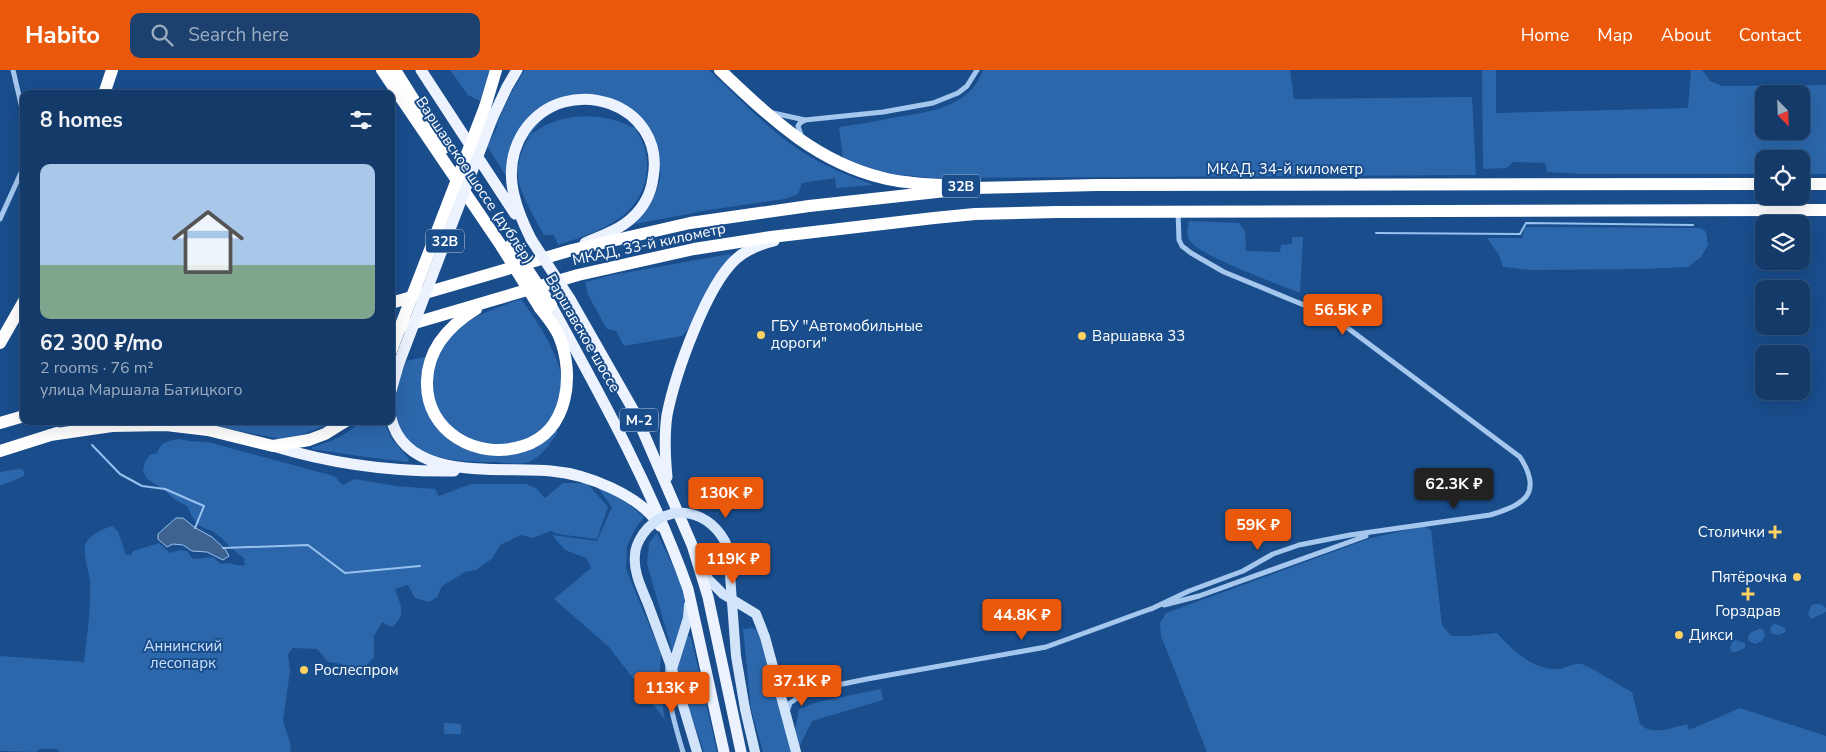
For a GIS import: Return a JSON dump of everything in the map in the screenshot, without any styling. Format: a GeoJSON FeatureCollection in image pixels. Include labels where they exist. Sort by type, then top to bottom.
{"type":"FeatureCollection","features":[{"type":"Feature","properties":{"kind":"highway"},"geometry":{"type":"LineString","coordinates":[[105,90],[112,70]]}},
{"type":"Feature","properties":{"kind":"highway","name":"Варшавское шоссе (дублёр)"},"geometry":{"type":"LineString","coordinates":[[382,70],[506,246]]}},
{"type":"Feature","properties":{"kind":"highway","name":"Варшавское шоссе"},"geometry":{"type":"LineString","coordinates":[[395,70],[546,306]]}},
{"type":"Feature","properties":{"kind":"highway"},"geometry":{"type":"LineString","coordinates":[[395,341],[485,107],[496,70]]}},
{"type":"Feature","properties":{"kind":"highway","name":"32B"},"geometry":{"type":"LineString","coordinates":[[720,70],[793,136],[809,147],[840,163],[883,178],[910,183],[1013,187]]}},
{"type":"Feature","properties":{"kind":"highway","name":"МКАД, 34-й километр"},"geometry":{"type":"LineString","coordinates":[[886,197],[973,188],[1013,187],[1755,184]]}},
{"type":"Feature","properties":{"kind":"highway"},"geometry":{"type":"LineString","coordinates":[[1810,184],[1826,184]]}},
{"type":"Feature","properties":{"kind":"highway","name":"МКАД, 33-й километр"},"geometry":{"type":"LineString","coordinates":[[395,302],[610,240],[690,223],[767,211],[886,197]]}},
{"type":"Feature","properties":{"kind":"highway"},"geometry":{"type":"LineString","coordinates":[[1178,211],[1826,210]]}},
{"type":"Feature","properties":{"kind":"highway","name":"МКАД, 33-й километр"},"geometry":{"type":"LineString","coordinates":[[395,329],[578,275],[666,254],[732,242],[975,214],[1178,211]]}},
{"type":"Feature","properties":{"kind":"highway"},"geometry":{"type":"LineString","coordinates":[[513,293],[478,308],[461,318],[438,344],[431,359],[427,374],[427,390],[431,407],[438,422],[461,442],[492,450],[510,450],[526,446],[552,426],[561,411],[566,397],[568,382],[567,367],[559,335],[546,306]]}},
{"type":"Feature","properties":{"kind":"highway"},"geometry":{"type":"LineString","coordinates":[[0,343],[20,307]]}},
{"type":"Feature","properties":{"kind":"highway"},"geometry":{"type":"LineString","coordinates":[[0,424],[20,417]]}},
{"type":"Feature","properties":{"kind":"highway"},"geometry":{"type":"LineString","coordinates":[[0,451],[83,425]]}},
{"type":"Feature","properties":{"kind":"highway"},"geometry":{"type":"LineString","coordinates":[[50,435],[112,426],[166,425],[208,430],[273,446],[309,440],[325,434],[340,425]]}},
{"type":"Feature","properties":{"kind":"main road","name":"Варшавское шоссе"},"geometry":{"type":"LineString","coordinates":[[422,70],[570,299],[636,412],[686,528],[699,565],[708,596],[741,752]]}},
{"type":"Feature","properties":{"kind":"main road","name":"32B"},"geometry":{"type":"LineString","coordinates":[[395,377],[492,119],[517,70]]}},
{"type":"Feature","properties":{"kind":"main road"},"geometry":{"type":"LineString","coordinates":[[531,239],[515,203],[510,173],[516,146],[529,124],[538,113],[549,105],[576,97],[589,96],[603,99],[626,110],[642,125],[652,148],[654,173],[648,198],[632,219],[620,227],[602,236],[539,259]]}},
{"type":"Feature","properties":{"kind":"main road"},"geometry":{"type":"LineString","coordinates":[[668,486],[667,416],[676,378],[697,324],[719,280],[732,263],[746,252],[768,242],[812,232]]}},
{"type":"Feature","properties":{"kind":"main road","name":"Варшавское шоссе"},"geometry":{"type":"LineString","coordinates":[[546,306],[594,382],[635,461],[668,537],[688,589],[724,752]]}},
{"type":"Feature","properties":{"kind":"main road"},"geometry":{"type":"LineString","coordinates":[[559,335],[594,382]]}},
{"type":"Feature","properties":{"kind":"main road"},"geometry":{"type":"LineString","coordinates":[[394,425],[398,436],[420,456],[455,467],[486,470]]}},
{"type":"Feature","properties":{"kind":"main road"},"geometry":{"type":"LineString","coordinates":[[273,446],[306,456],[390,469],[552,471],[572,474],[592,479],[629,498],[658,522],[668,537]]}},
{"type":"Feature","properties":{"kind":"main road"},"geometry":{"type":"LineString","coordinates":[[697,752],[670,663],[635,566],[635,554],[640,540],[648,528],[658,520],[684,512],[701,517],[718,529],[725,539],[728,548],[736,656],[755,752]]}},
{"type":"Feature","properties":{"kind":"main road"},"geometry":{"type":"LineString","coordinates":[[699,565],[709,580],[723,594],[756,614],[765,637],[796,752]]}},
{"type":"Feature","properties":{"kind":"main road"},"geometry":{"type":"LineString","coordinates":[[670,663],[688,618],[688,589]]}},
{"type":"Feature","properties":{"kind":"street"},"geometry":{"type":"LineString","coordinates":[[13,70],[20,100]]}},
{"type":"Feature","properties":{"kind":"street"},"geometry":{"type":"LineString","coordinates":[[760,108],[805,120],[883,112],[933,103],[958,93],[967,86],[977,70]]}},
{"type":"Feature","properties":{"kind":"street"},"geometry":{"type":"LineString","coordinates":[[805,120],[800,123],[798,129],[809,147]]}},
{"type":"Feature","properties":{"kind":"street"},"geometry":{"type":"LineString","coordinates":[[0,219],[20,175]]}},
{"type":"Feature","properties":{"kind":"street"},"geometry":{"type":"LineString","coordinates":[[786,714],[790,703],[808,691],[1060,643],[1151,609],[1189,591],[1243,571],[1284,549],[1312,542],[1490,515],[1518,505],[1525,498],[1529,489],[1530,479],[1528,470],[1520,457],[1333,317],[1224,272],[1191,253],[1182,246],[1179,240],[1178,211]]}},
{"type":"Feature","properties":{"kind":"street"},"geometry":{"type":"LineString","coordinates":[[1151,609],[1199,596],[1376,532]]}},
{"type":"Feature","properties":{"kind":"street"},"geometry":{"type":"LineString","coordinates":[[670,663],[667,679],[668,700],[683,752]]}},
{"type":"Feature","properties":{"kind":"street"},"geometry":{"type":"LineString","coordinates":[[776,678],[793,687],[808,691]]}},
{"type":"Feature","properties":{"kind":"green space"},"geometry":{"type":"Polygon","coordinates":[[[450,70],[490,70],[480,101],[468,95],[450,70]]]}},
{"type":"Feature","properties":{"kind":"green space"},"geometry":{"type":"Polygon","coordinates":[[[525,70],[709,70],[792,145],[832,168],[874,185],[836,188],[835,178],[802,183],[798,194],[785,199],[709,210],[635,224],[658,187],[658,156],[642,134],[615,120],[582,116],[549,124],[522,143],[506,176],[487,146],[498,126],[496,125],[512,91],[525,70]]]}},
{"type":"Feature","properties":{"kind":"green space"},"geometry":{"type":"Polygon","coordinates":[[[983,70],[1290,70],[1294,99],[1472,97],[1476,175],[932,178],[882,173],[843,159],[839,127],[923,113],[948,106],[969,92],[983,70]]]}},
{"type":"Feature","properties":{"kind":"green space"},"geometry":{"type":"Polygon","coordinates":[[[1482,70],[1496,70],[1496,113],[1688,108],[1691,70],[1702,70],[1710,81],[1722,86],[1755,86],[1755,140],[1810,140],[1810,85],[1826,85],[1826,174],[1810,174],[1810,150],[1755,150],[1755,174],[1581,174],[1547,172],[1545,163],[1513,162],[1507,168],[1483,169],[1482,70]]]}},
{"type":"Feature","properties":{"kind":"green space"},"geometry":{"type":"Polygon","coordinates":[[[587,104],[614,111],[626,119],[636,130],[643,143],[646,156],[645,184],[639,197],[630,209],[615,222],[577,239],[558,245],[554,235],[544,235],[526,201],[518,179],[519,160],[527,140],[539,123],[547,116],[562,108],[587,104]]]}},
{"type":"Feature","properties":{"kind":"green space"},"geometry":{"type":"Polygon","coordinates":[[[1189,221],[1239,223],[1245,231],[1246,251],[1280,252],[1281,245],[1292,244],[1292,237],[1303,237],[1300,293],[1240,269],[1196,247],[1188,236],[1189,221]]]}},
{"type":"Feature","properties":{"kind":"green space"},"geometry":{"type":"Polygon","coordinates":[[[1525,227],[1701,228],[1706,232],[1708,245],[1701,257],[1688,267],[1532,270],[1503,267],[1499,255],[1487,238],[1522,238],[1525,227]]]}},
{"type":"Feature","properties":{"kind":"green space"},"geometry":{"type":"Polygon","coordinates":[[[730,254],[732,257],[692,325],[682,336],[624,346],[616,331],[607,329],[588,295],[585,282],[612,275],[730,254]]]}},
{"type":"Feature","properties":{"kind":"green space"},"geometry":{"type":"Polygon","coordinates":[[[521,299],[552,348],[562,380],[559,394],[553,414],[545,426],[534,435],[522,441],[508,444],[493,445],[479,442],[456,432],[447,422],[437,406],[433,395],[433,373],[438,356],[445,343],[465,323],[491,310],[521,299]]]}},
{"type":"Feature","properties":{"kind":"green space"},"geometry":{"type":"Polygon","coordinates":[[[425,357],[421,391],[425,409],[434,424],[460,446],[476,452],[510,455],[531,449],[555,430],[558,432],[542,453],[525,463],[464,461],[434,456],[420,450],[409,441],[401,429],[395,407],[398,387],[406,361],[425,357]]]}},
{"type":"Feature","properties":{"kind":"green space"},"geometry":{"type":"Polygon","coordinates":[[[210,425],[325,425],[304,434],[280,439],[210,425]]]}},
{"type":"Feature","properties":{"kind":"green space"},"geometry":{"type":"Polygon","coordinates":[[[385,425],[392,439],[409,459],[408,462],[312,449],[312,447],[332,440],[356,426],[385,425]]]}},
{"type":"Feature","properties":{"kind":"green space","name":"Аннинский лесопарк"},"geometry":{"type":"Polygon","coordinates":[[[180,439],[208,442],[334,476],[343,485],[354,479],[396,486],[435,489],[439,496],[471,484],[526,484],[536,488],[545,498],[563,483],[587,483],[608,507],[597,539],[557,534],[551,531],[533,538],[521,535],[500,545],[493,558],[476,570],[465,572],[442,586],[437,597],[429,602],[415,598],[408,585],[395,589],[401,609],[400,618],[392,627],[382,622],[374,636],[374,657],[358,675],[348,675],[342,664],[328,662],[317,649],[293,648],[288,654],[290,671],[283,721],[291,746],[290,752],[59,752],[57,749],[40,749],[36,752],[0,751],[0,656],[84,662],[90,594],[90,579],[85,546],[92,536],[112,526],[118,531],[126,555],[131,555],[133,551],[159,543],[170,553],[179,550],[187,551],[193,559],[213,557],[221,564],[245,565],[244,558],[218,535],[199,525],[192,517],[187,506],[147,479],[143,471],[145,461],[150,455],[157,453],[165,442],[180,439]]]}},
{"type":"Feature","properties":{"kind":"green space"},"geometry":{"type":"Polygon","coordinates":[[[20,469],[24,471],[24,476],[0,486],[0,472],[20,469]]]}},
{"type":"Feature","properties":{"kind":"green space"},"geometry":{"type":"Polygon","coordinates":[[[595,484],[626,502],[644,517],[635,529],[627,546],[626,569],[661,654],[659,686],[665,720],[609,647],[554,599],[591,568],[586,558],[565,550],[552,535],[597,541],[612,507],[595,484]]]}},
{"type":"Feature","properties":{"kind":"green space"},"geometry":{"type":"Polygon","coordinates":[[[1424,526],[1431,530],[1442,625],[1451,636],[1497,633],[1524,658],[1541,667],[1559,669],[1581,664],[1598,672],[1632,692],[1640,724],[1650,730],[1662,730],[1687,724],[1689,730],[1740,708],[1826,736],[1826,752],[1207,752],[1161,636],[1160,623],[1166,613],[1371,538],[1424,526]]]}},
{"type":"Feature","properties":{"kind":"green space"},"geometry":{"type":"Polygon","coordinates":[[[657,533],[682,585],[686,610],[673,654],[647,564],[649,543],[657,533]]]}},
{"type":"Feature","properties":{"kind":"green space"},"geometry":{"type":"Polygon","coordinates":[[[1821,604],[1826,608],[1826,612],[1811,619],[1808,614],[1811,606],[1821,604]]]}},
{"type":"Feature","properties":{"kind":"green space"},"geometry":{"type":"Polygon","coordinates":[[[1774,623],[1785,628],[1786,632],[1779,635],[1772,634],[1770,629],[1774,623]]]}},
{"type":"Feature","properties":{"kind":"green space"},"geometry":{"type":"Polygon","coordinates":[[[1761,628],[1764,630],[1765,635],[1762,641],[1755,644],[1749,641],[1750,633],[1761,628]]]}},
{"type":"Feature","properties":{"kind":"green space"},"geometry":{"type":"Polygon","coordinates":[[[743,629],[759,630],[793,752],[763,752],[751,709],[743,629]]]}},
{"type":"Feature","properties":{"kind":"green space"},"geometry":{"type":"Polygon","coordinates":[[[686,636],[691,637],[717,752],[704,752],[675,670],[686,636]]]}},
{"type":"Feature","properties":{"kind":"green space"},"geometry":{"type":"Polygon","coordinates":[[[1735,640],[1745,643],[1745,648],[1732,652],[1730,649],[1732,642],[1735,640]]]}},
{"type":"Feature","properties":{"kind":"green space"},"geometry":{"type":"Polygon","coordinates":[[[881,689],[883,700],[812,721],[799,747],[795,730],[799,709],[818,702],[881,689]]]}},
{"type":"Feature","properties":{"kind":"green space"},"geometry":{"type":"Polygon","coordinates":[[[444,723],[461,724],[461,734],[444,734],[444,723]]]}},
{"type":"Feature","properties":{"kind":"shaded area"},"geometry":{"type":"Polygon","coordinates":[[[176,518],[183,518],[212,537],[225,549],[229,556],[223,560],[207,552],[192,551],[183,545],[173,544],[167,547],[158,539],[158,534],[176,518]]]}},
{"type":"Feature","properties":{"kind":"waterway"},"geometry":{"type":"LineString","coordinates":[[1376,233],[1520,234],[1526,223],[1693,225]]}},
{"type":"Feature","properties":{"kind":"waterway"},"geometry":{"type":"LineString","coordinates":[[92,445],[120,474],[142,486],[165,489],[204,506],[195,528]]}},
{"type":"Feature","properties":{"kind":"waterway"},"geometry":{"type":"LineString","coordinates":[[223,548],[308,545],[345,573],[420,566]]}},
{"type":"Feature","properties":{"kind":"place","name":"ГБУ \"Автомобильные дороги\""},"geometry":{"type":"Point","coordinates":[761,335]}},
{"type":"Feature","properties":{"kind":"place","name":"Варшавка 33"},"geometry":{"type":"Point","coordinates":[1082,336]}},
{"type":"Feature","properties":{"kind":"place","name":"Столички"},"geometry":{"type":"Point","coordinates":[1775,532]}},
{"type":"Feature","properties":{"kind":"place","name":"Пятёрочка"},"geometry":{"type":"Point","coordinates":[1797,577]}},
{"type":"Feature","properties":{"kind":"place","name":"Горздрав"},"geometry":{"type":"Point","coordinates":[1748,594]}},
{"type":"Feature","properties":{"kind":"place","name":"Дикси"},"geometry":{"type":"Point","coordinates":[1679,635]}},
{"type":"Feature","properties":{"kind":"place","name":"Рослеспром"},"geometry":{"type":"Point","coordinates":[304,670]}}]}
